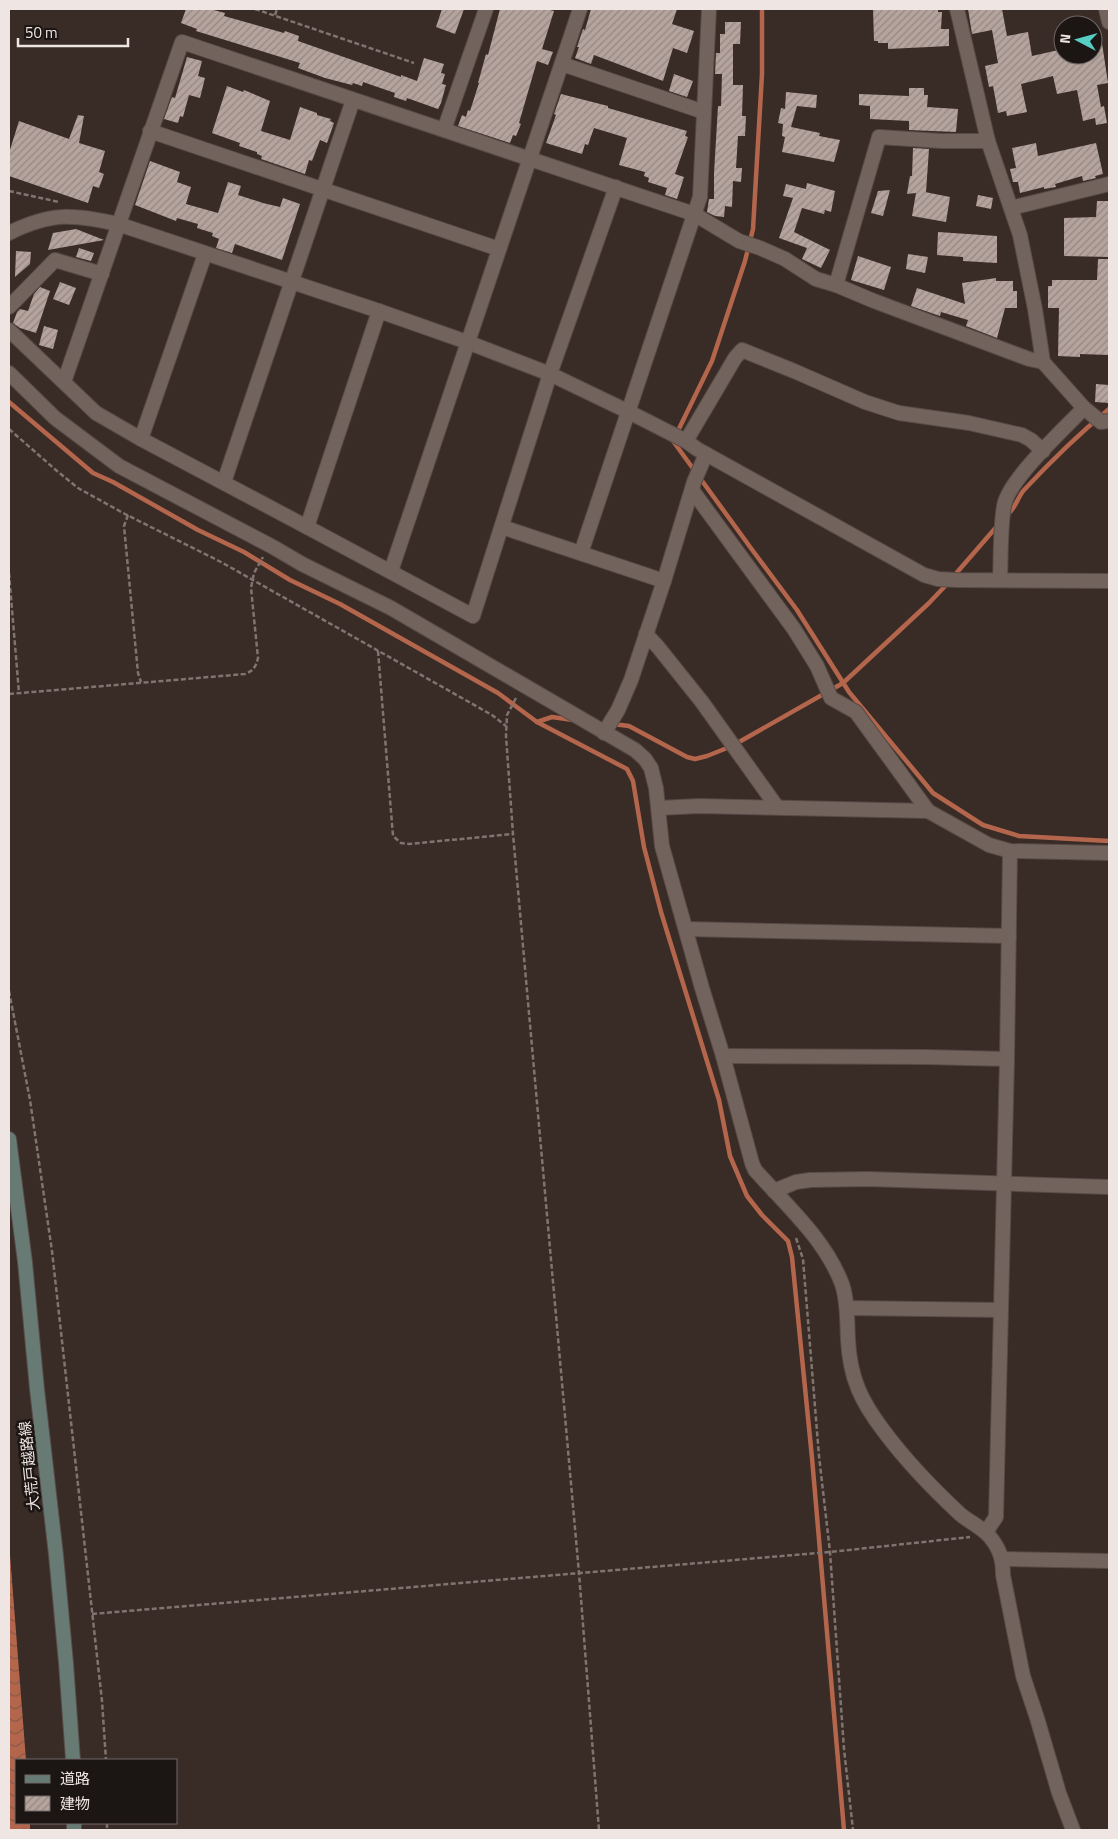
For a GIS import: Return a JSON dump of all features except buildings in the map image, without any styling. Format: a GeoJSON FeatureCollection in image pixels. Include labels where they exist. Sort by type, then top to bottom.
{"type":"FeatureCollection","features":[{"type":"Feature","properties":{"kind":"main road","name":"大荒戸越路線"},"geometry":{"type":"LineString","coordinates":[[9,1139],[26,1262],[37,1389],[66,1663],[73,1759]]}},
{"type":"Feature","properties":{"kind":"street"},"geometry":{"type":"LineString","coordinates":[[444,130],[486,9]]}},
{"type":"Feature","properties":{"kind":"street"},"geometry":{"type":"LineString","coordinates":[[391,572],[580,9]]}},
{"type":"Feature","properties":{"kind":"street"},"geometry":{"type":"LineString","coordinates":[[581,553],[700,197],[709,9]]}},
{"type":"Feature","properties":{"kind":"street"},"geometry":{"type":"LineString","coordinates":[[957,9],[988,141],[1025,256],[1043,362],[1084,408],[1101,422],[1109,421]]}},
{"type":"Feature","properties":{"kind":"street"},"geometry":{"type":"LineString","coordinates":[[1106,9],[1109,22]]}},
{"type":"Feature","properties":{"kind":"street"},"geometry":{"type":"LineString","coordinates":[[64,382],[182,42],[694,214],[738,241],[785,259],[816,279],[1021,356],[1043,362]]}},
{"type":"Feature","properties":{"kind":"street"},"geometry":{"type":"LineString","coordinates":[[562,64],[704,112]]}},
{"type":"Feature","properties":{"kind":"street"},"geometry":{"type":"LineString","coordinates":[[224,482],[354,100]]}},
{"type":"Feature","properties":{"kind":"street"},"geometry":{"type":"LineString","coordinates":[[150,131],[499,249]]}},
{"type":"Feature","properties":{"kind":"street"},"geometry":{"type":"LineString","coordinates":[[836,285],[879,137],[941,141],[988,141]]}},
{"type":"Feature","properties":{"kind":"street"},"geometry":{"type":"LineString","coordinates":[[1011,208],[1109,184]]}},
{"type":"Feature","properties":{"kind":"street"},"geometry":{"type":"LineString","coordinates":[[9,330],[96,413],[141,439],[473,616],[550,374],[616,187]]}},
{"type":"Feature","properties":{"kind":"street"},"geometry":{"type":"LineString","coordinates":[[9,233],[27,224],[62,216],[86,217],[118,224],[467,342],[550,374],[629,412],[686,441],[706,454],[924,574],[956,580],[1109,581]]}},
{"type":"Feature","properties":{"kind":"street"},"geometry":{"type":"LineString","coordinates":[[141,439],[205,254]]}},
{"type":"Feature","properties":{"kind":"street"},"geometry":{"type":"LineString","coordinates":[[9,307],[54,260],[102,274]]}},
{"type":"Feature","properties":{"kind":"street"},"geometry":{"type":"LineString","coordinates":[[307,526],[379,311]]}},
{"type":"Feature","properties":{"kind":"street"},"geometry":{"type":"LineString","coordinates":[[686,441],[735,358],[742,350],[865,402],[899,413],[969,423],[1022,435],[1044,451]]}},
{"type":"Feature","properties":{"kind":"street"},"geometry":{"type":"LineString","coordinates":[[9,373],[55,418],[119,466],[302,564],[391,608],[635,750],[645,759],[651,768],[656,788],[662,846],[710,1015],[724,1056],[752,1163],[821,1245],[842,1284],[852,1368],[863,1401],[894,1445],[921,1474],[965,1518],[992,1538],[1003,1560],[1003,1575],[1008,1608],[1022,1676],[1037,1718],[1058,1793],[1073,1830]]}},
{"type":"Feature","properties":{"kind":"street"},"geometry":{"type":"LineString","coordinates":[[1000,580],[1004,505],[1010,490],[1084,408]]}},
{"type":"Feature","properties":{"kind":"street"},"geometry":{"type":"LineString","coordinates":[[604,733],[618,710],[628,687],[664,582],[692,490],[706,454]]}},
{"type":"Feature","properties":{"kind":"street"},"geometry":{"type":"LineString","coordinates":[[692,490],[794,630],[817,666],[831,698],[856,712],[928,811],[988,846],[1010,851],[1109,853]]}},
{"type":"Feature","properties":{"kind":"street"},"geometry":{"type":"LineString","coordinates":[[502,527],[664,582]]}},
{"type":"Feature","properties":{"kind":"street"},"geometry":{"type":"LineString","coordinates":[[646,634],[702,702],[777,807]]}},
{"type":"Feature","properties":{"kind":"street"},"geometry":{"type":"LineString","coordinates":[[659,808],[681,806],[777,807],[928,811]]}},
{"type":"Feature","properties":{"kind":"street"},"geometry":{"type":"LineString","coordinates":[[986,1532],[996,1517],[1010,851]]}},
{"type":"Feature","properties":{"kind":"street"},"geometry":{"type":"LineString","coordinates":[[686,929],[1009,936]]}},
{"type":"Feature","properties":{"kind":"street"},"geometry":{"type":"LineString","coordinates":[[724,1056],[916,1056],[1007,1059]]}},
{"type":"Feature","properties":{"kind":"street"},"geometry":{"type":"LineString","coordinates":[[774,1191],[796,1182],[810,1180],[868,1179],[1003,1185],[1109,1187]]}},
{"type":"Feature","properties":{"kind":"street"},"geometry":{"type":"LineString","coordinates":[[846,1308],[1000,1310]]}},
{"type":"Feature","properties":{"kind":"street"},"geometry":{"type":"LineString","coordinates":[[1003,1560],[1109,1561]]}},
{"type":"Feature","properties":{"kind":"path"},"geometry":{"type":"LineString","coordinates":[[255,9],[414,62]]}},
{"type":"Feature","properties":{"kind":"path"},"geometry":{"type":"LineString","coordinates":[[275,15],[277,9]]}},
{"type":"Feature","properties":{"kind":"path"},"geometry":{"type":"LineString","coordinates":[[9,429],[78,488],[252,580],[492,715],[506,727]]}},
{"type":"Feature","properties":{"kind":"path"},"geometry":{"type":"LineString","coordinates":[[128,515],[124,526],[138,673],[141,683]]}},
{"type":"Feature","properties":{"kind":"path"},"geometry":{"type":"LineString","coordinates":[[9,694],[251,672],[256,666],[258,658],[251,588],[252,580],[263,557],[273,547]]}},
{"type":"Feature","properties":{"kind":"path"},"geometry":{"type":"LineString","coordinates":[[9,573],[18,694]]}},
{"type":"Feature","properties":{"kind":"path"},"geometry":{"type":"LineString","coordinates":[[378,651],[393,836],[401,843],[409,844],[513,834]]}},
{"type":"Feature","properties":{"kind":"path"},"geometry":{"type":"LineString","coordinates":[[524,686],[507,715],[506,727],[513,834],[579,1573],[599,1830]]}},
{"type":"Feature","properties":{"kind":"path"},"geometry":{"type":"LineString","coordinates":[[9,991],[30,1100],[52,1251],[102,1701],[106,1759]]}},
{"type":"Feature","properties":{"kind":"path"},"geometry":{"type":"LineString","coordinates":[[795,1234],[803,1259],[811,1364],[830,1552],[844,1749],[853,1830]]}},
{"type":"Feature","properties":{"kind":"path"},"geometry":{"type":"LineString","coordinates":[[92,1614],[830,1552],[972,1537],[986,1532]]}},
{"type":"Feature","properties":{"kind":"water"},"geometry":{"type":"Polygon","coordinates":[[[9,1542],[26,1759],[15,1759],[15,1824],[30,1824],[30,1830],[9,1830],[9,1542]]]}},
{"type":"Feature","properties":{"kind":"waterway"},"geometry":{"type":"LineString","coordinates":[[762,9],[762,74],[753,229],[745,261],[712,361],[673,441],[797,610],[849,692],[933,793],[983,825],[1019,836],[1109,841]]}},
{"type":"Feature","properties":{"kind":"waterway"},"geometry":{"type":"LineString","coordinates":[[9,402],[93,473],[113,482],[198,530],[244,552],[290,580],[340,604],[498,693],[537,722],[627,769],[633,781],[644,847],[661,912],[719,1100],[730,1156],[747,1196],[762,1215],[788,1241],[792,1257],[812,1458],[844,1830]]}},
{"type":"Feature","properties":{"kind":"waterway"},"geometry":{"type":"LineString","coordinates":[[1007,515],[1034,479],[1109,409]]}},
{"type":"Feature","properties":{"kind":"waterway"},"geometry":{"type":"LineString","coordinates":[[953,577],[998,525]]}},
{"type":"Feature","properties":{"kind":"waterway"},"geometry":{"type":"LineString","coordinates":[[613,724],[629,726],[687,757],[695,759],[732,746],[843,683],[948,583]]}},
{"type":"Feature","properties":{"kind":"waterway"},"geometry":{"type":"LineString","coordinates":[[537,722],[552,717],[573,720]]}}]}
